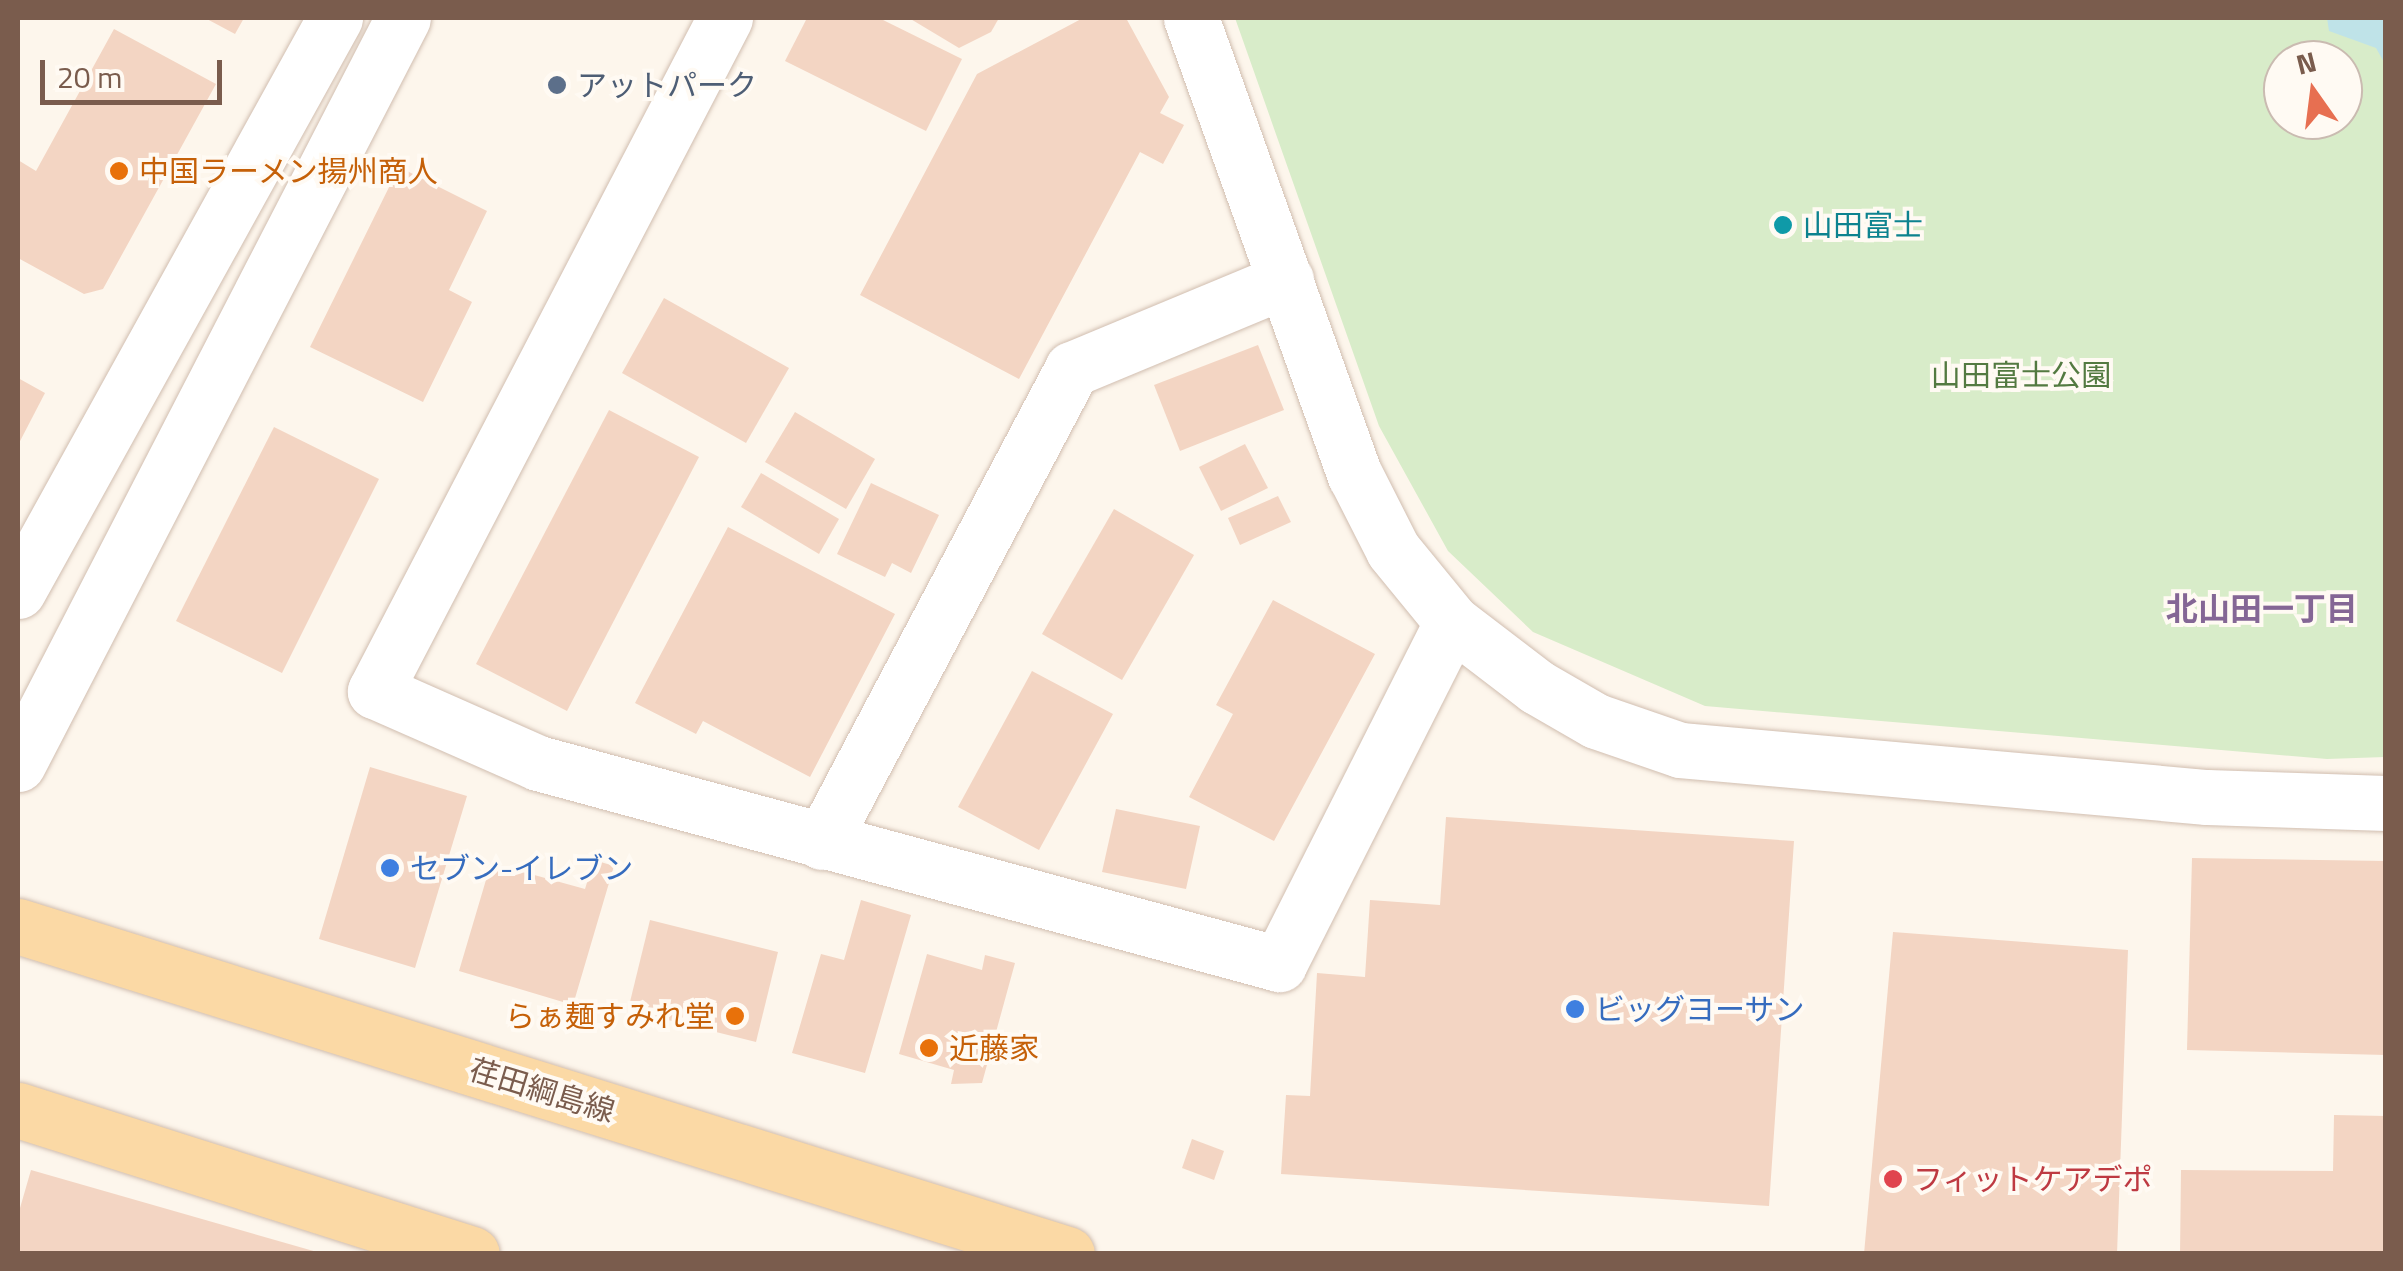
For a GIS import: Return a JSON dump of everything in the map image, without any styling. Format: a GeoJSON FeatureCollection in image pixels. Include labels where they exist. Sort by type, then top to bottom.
{"type":"FeatureCollection","features":[{"type":"Feature","properties":{"kind":"main road","name":"荏田綱島線"},"geometry":{"type":"LineString","coordinates":[[18,926],[1067,1254]]}},
{"type":"Feature","properties":{"kind":"main road"},"geometry":{"type":"LineString","coordinates":[[18,1110],[472,1254]]}},
{"type":"Feature","properties":{"kind":"street"},"geometry":{"type":"LineString","coordinates":[[18,591],[335,18]]}},
{"type":"Feature","properties":{"kind":"street"},"geometry":{"type":"LineString","coordinates":[[18,764],[403,18]]}},
{"type":"Feature","properties":{"kind":"street"},"geometry":{"type":"LineString","coordinates":[[725,18],[627,194],[375,692],[538,763],[1279,964],[1452,622]]}},
{"type":"Feature","properties":{"kind":"street"},"geometry":{"type":"LineString","coordinates":[[1191,18],[1355,476],[1393,550],[1452,622],[1537,687],[1596,721],[1680,750],[2207,797],[2386,803]]}},
{"type":"Feature","properties":{"kind":"street"},"geometry":{"type":"LineString","coordinates":[[822,842],[1072,369],[1286,280]]}},
{"type":"Feature","properties":{"kind":"green space","name":"山田富士公園"},"geometry":{"type":"Polygon","coordinates":[[[1235,18],[2385,18],[2385,757],[2327,759],[1705,706],[1533,632],[1448,551],[1379,426],[1235,18]]]}},
{"type":"Feature","properties":{"kind":"water"},"geometry":{"type":"Polygon","coordinates":[[[2327,18],[2385,18],[2385,64],[2376,48],[2363,40],[2329,31],[2327,18]]]}},
{"type":"Feature","properties":{"kind":"building"},"geometry":{"type":"Polygon","coordinates":[[[205,18],[244,18],[235,34],[205,18]]]}},
{"type":"Feature","properties":{"kind":"building"},"geometry":{"type":"Polygon","coordinates":[[[807,18],[879,18],[962,59],[926,131],[785,61],[807,18]]]}},
{"type":"Feature","properties":{"kind":"building"},"geometry":{"type":"Polygon","coordinates":[[[909,18],[999,18],[991,32],[959,48],[909,18]]]}},
{"type":"Feature","properties":{"kind":"building"},"geometry":{"type":"Polygon","coordinates":[[[1083,18],[1126,18],[1169,97],[1160,113],[1184,125],[1163,164],[1140,152],[1019,379],[860,295],[977,74],[1083,18]]]}},
{"type":"Feature","properties":{"kind":"building"},"geometry":{"type":"Polygon","coordinates":[[[114,29],[216,84],[103,289],[84,294],[18,258],[18,160],[36,171],[114,29]]]}},
{"type":"Feature","properties":{"kind":"building"},"geometry":{"type":"Polygon","coordinates":[[[399,167],[487,211],[449,290],[472,302],[423,402],[310,347],[399,167]]]}},
{"type":"Feature","properties":{"kind":"building"},"geometry":{"type":"Polygon","coordinates":[[[664,298],[789,368],[746,443],[622,373],[664,298]]]}},
{"type":"Feature","properties":{"kind":"building"},"geometry":{"type":"Polygon","coordinates":[[[1258,345],[1284,410],[1180,451],[1154,385],[1258,345]]]}},
{"type":"Feature","properties":{"kind":"building"},"geometry":{"type":"Polygon","coordinates":[[[18,378],[45,393],[18,445],[18,378]]]}},
{"type":"Feature","properties":{"kind":"building"},"geometry":{"type":"Polygon","coordinates":[[[609,410],[699,457],[567,711],[476,664],[609,410]]]}},
{"type":"Feature","properties":{"kind":"building"},"geometry":{"type":"Polygon","coordinates":[[[795,412],[875,459],[846,509],[765,462],[795,412]]]}},
{"type":"Feature","properties":{"kind":"building"},"geometry":{"type":"Polygon","coordinates":[[[274,427],[379,479],[282,673],[176,621],[274,427]]]}},
{"type":"Feature","properties":{"kind":"building"},"geometry":{"type":"Polygon","coordinates":[[[1245,444],[1268,488],[1221,511],[1199,467],[1245,444]]]}},
{"type":"Feature","properties":{"kind":"building"},"geometry":{"type":"Polygon","coordinates":[[[761,473],[839,519],[819,554],[741,507],[761,473]]]}},
{"type":"Feature","properties":{"kind":"building"},"geometry":{"type":"Polygon","coordinates":[[[871,483],[939,515],[911,573],[892,563],[885,577],[837,554],[871,483]]]}},
{"type":"Feature","properties":{"kind":"building"},"geometry":{"type":"Polygon","coordinates":[[[1278,496],[1291,522],[1240,545],[1228,518],[1278,496]]]}},
{"type":"Feature","properties":{"kind":"building"},"geometry":{"type":"Polygon","coordinates":[[[1114,509],[1194,555],[1122,680],[1042,634],[1114,509]]]}},
{"type":"Feature","properties":{"kind":"building"},"geometry":{"type":"Polygon","coordinates":[[[728,527],[895,614],[810,777],[703,721],[696,734],[635,703],[728,527]]]}},
{"type":"Feature","properties":{"kind":"building"},"geometry":{"type":"Polygon","coordinates":[[[1273,600],[1375,654],[1274,841],[1189,797],[1233,714],[1216,705],[1273,600]]]}},
{"type":"Feature","properties":{"kind":"building"},"geometry":{"type":"Polygon","coordinates":[[[1032,671],[1113,714],[1039,850],[958,807],[1032,671]]]}},
{"type":"Feature","properties":{"kind":"building"},"geometry":{"type":"Polygon","coordinates":[[[370,767],[467,796],[415,968],[319,939],[370,767]]]}},
{"type":"Feature","properties":{"kind":"building"},"geometry":{"type":"Polygon","coordinates":[[[1116,809],[1200,826],[1186,889],[1102,872],[1116,809]]]}},
{"type":"Feature","properties":{"kind":"building"},"geometry":{"type":"Polygon","coordinates":[[[1446,817],[1794,841],[1769,1206],[1281,1174],[1286,1095],[1310,1096],[1317,973],[1365,977],[1370,900],[1440,905],[1446,817]]]}},
{"type":"Feature","properties":{"kind":"building"},"geometry":{"type":"Polygon","coordinates":[[[2192,858],[2386,861],[2386,1055],[2187,1050],[2192,858]]]}},
{"type":"Feature","properties":{"kind":"building"},"geometry":{"type":"Polygon","coordinates":[[[594,860],[614,866],[573,1005],[459,971],[491,863],[585,889],[594,860]]]}},
{"type":"Feature","properties":{"kind":"building"},"geometry":{"type":"Polygon","coordinates":[[[861,900],[911,915],[865,1073],[792,1053],[821,954],[844,960],[861,900]]]}},
{"type":"Feature","properties":{"kind":"building"},"geometry":{"type":"Polygon","coordinates":[[[650,920],[778,952],[756,1042],[628,1010],[650,920]]]}},
{"type":"Feature","properties":{"kind":"building"},"geometry":{"type":"Polygon","coordinates":[[[1893,932],[2128,950],[2117,1254],[1864,1254],[1893,932]]]}},
{"type":"Feature","properties":{"kind":"building"},"geometry":{"type":"Polygon","coordinates":[[[927,954],[982,970],[985,955],[1015,963],[982,1083],[951,1084],[954,1070],[899,1054],[927,954]]]}},
{"type":"Feature","properties":{"kind":"building"},"geometry":{"type":"Polygon","coordinates":[[[2334,1115],[2386,1116],[2386,1254],[2180,1254],[2181,1170],[2333,1171],[2334,1115]]]}},
{"type":"Feature","properties":{"kind":"building"},"geometry":{"type":"Polygon","coordinates":[[[1192,1139],[1224,1151],[1214,1180],[1182,1168],[1192,1139]]]}},
{"type":"Feature","properties":{"kind":"building"},"geometry":{"type":"Polygon","coordinates":[[[31,1170],[317,1254],[18,1254],[18,1215],[31,1170]]]}},
{"type":"Feature","properties":{"kind":"place","name":"アットパーク"},"geometry":{"type":"Point","coordinates":[557,85]}},
{"type":"Feature","properties":{"kind":"place","name":"中国ラーメン揚州商人"},"geometry":{"type":"Point","coordinates":[119,171]}},
{"type":"Feature","properties":{"kind":"place","name":"山田富士"},"geometry":{"type":"Point","coordinates":[1783,225]}},
{"type":"Feature","properties":{"kind":"place","name":"セブン-イレブン"},"geometry":{"type":"Point","coordinates":[390,868]}},
{"type":"Feature","properties":{"kind":"place","name":"ビッグヨーサン"},"geometry":{"type":"Point","coordinates":[1575,1009]}},
{"type":"Feature","properties":{"kind":"place","name":"らぁ麺すみれ堂"},"geometry":{"type":"Point","coordinates":[735,1016]}},
{"type":"Feature","properties":{"kind":"place","name":"近藤家"},"geometry":{"type":"Point","coordinates":[929,1048]}},
{"type":"Feature","properties":{"kind":"place","name":"フィットケアデポ"},"geometry":{"type":"Point","coordinates":[1893,1179]}},
{"type":"Feature","properties":{"kind":"district","name":"北山田一丁目"},"geometry":{"type":"Point","coordinates":[2262,608]}}]}
